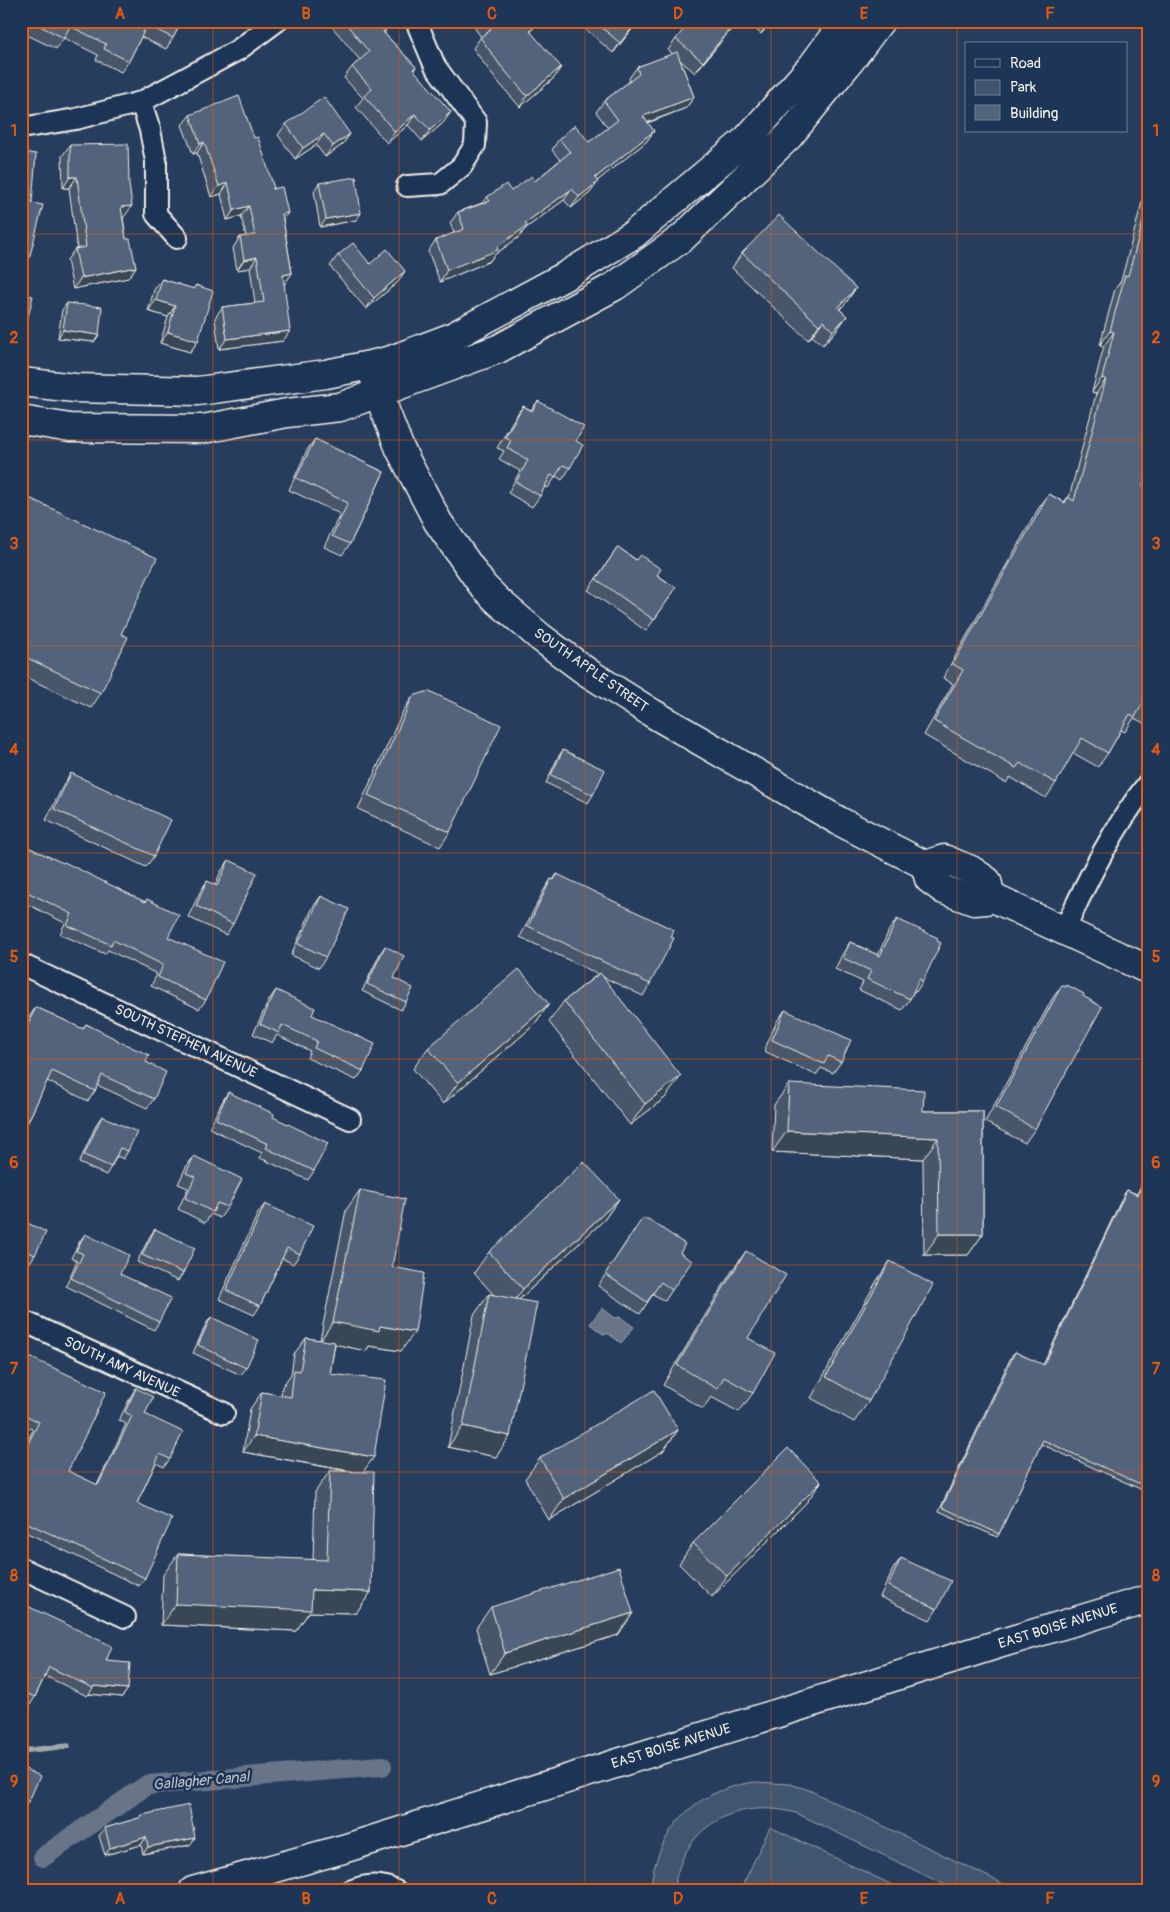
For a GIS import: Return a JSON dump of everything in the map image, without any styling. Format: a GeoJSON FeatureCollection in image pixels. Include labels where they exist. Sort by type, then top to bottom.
{"type":"FeatureCollection","features":[{"type":"Feature","properties":{"kind":"main road"},"geometry":{"type":"LineString","coordinates":[[21,382],[75,388],[198,391],[326,374],[370,365],[391,360],[452,337],[568,275],[634,234],[746,139],[812,65],[845,21]]}},
{"type":"Feature","properties":{"kind":"main road"},"geometry":{"type":"LineString","coordinates":[[21,420],[70,428],[203,430],[287,413],[340,407],[498,349],[615,286],[682,238],[789,136],[880,21]]}},
{"type":"Feature","properties":{"kind":"main road","name":"SOUTH APPLE STREET"},"geometry":{"type":"LineString","coordinates":[[370,365],[400,449],[438,522],[483,586],[540,637],[587,672],[652,713],[839,821],[925,865],[929,879],[944,890],[974,901],[986,900],[992,896],[1149,970]]}},
{"type":"Feature","properties":{"kind":"main road","name":"EAST BOISE AVENUE"},"geometry":{"type":"LineString","coordinates":[[193,1891],[359,1844],[1002,1643],[1149,1599]]}},
{"type":"Feature","properties":{"kind":"street"},"geometry":{"type":"LineString","coordinates":[[21,128],[76,119],[141,102],[238,50],[277,21]]}},
{"type":"Feature","properties":{"kind":"street"},"geometry":{"type":"LineString","coordinates":[[407,186],[440,184],[462,166],[475,145],[476,122],[435,66],[416,21]]}},
{"type":"Feature","properties":{"kind":"street"},"geometry":{"type":"LineString","coordinates":[[141,102],[150,130],[156,161],[156,214],[178,238]]}},
{"type":"Feature","properties":{"kind":"street"},"geometry":{"type":"LineString","coordinates":[[1064,931],[1105,847],[1129,807],[1149,782]]}},
{"type":"Feature","properties":{"kind":"street","name":"SOUTH STEPHEN AVENUE"},"geometry":{"type":"LineString","coordinates":[[21,964],[350,1119]]}},
{"type":"Feature","properties":{"kind":"street","name":"SOUTH AMY AVENUE"},"geometry":{"type":"LineString","coordinates":[[21,1320],[224,1413]]}},
{"type":"Feature","properties":{"kind":"street"},"geometry":{"type":"LineString","coordinates":[[21,1568],[125,1617]]}},
{"type":"Feature","properties":{"kind":"street"},"geometry":{"type":"LineString","coordinates":[[352,1890],[373,1885],[386,1886],[396,1891]]}},
{"type":"Feature","properties":{"kind":"green space"},"geometry":{"type":"Polygon","coordinates":[[[754,1782],[790,1784],[809,1790],[1018,1891],[958,1891],[796,1813],[774,1809],[753,1809],[733,1814],[715,1822],[700,1834],[688,1849],[679,1868],[674,1891],[650,1891],[654,1869],[661,1849],[670,1832],[682,1817],[696,1804],[713,1794],[754,1782]]]}},
{"type":"Feature","properties":{"kind":"green space"},"geometry":{"type":"Polygon","coordinates":[[[770,1827],[905,1891],[740,1891],[770,1827]]]}},
{"type":"Feature","properties":{"kind":"shaded area"},"geometry":{"type":"Polygon","coordinates":[[[602,1308],[615,1318],[620,1317],[634,1327],[621,1343],[609,1334],[603,1334],[590,1324],[602,1308]]]}},
{"type":"Feature","properties":{"kind":"building"},"geometry":{"type":"Polygon","coordinates":[[[30,21],[182,21],[173,38],[147,25],[129,61],[104,49],[106,44],[70,26],[64,38],[30,21]]]}},
{"type":"Feature","properties":{"kind":"building"},"geometry":{"type":"Polygon","coordinates":[[[344,21],[385,21],[390,26],[383,32],[416,67],[413,69],[451,112],[430,130],[415,114],[395,132],[364,96],[372,89],[352,67],[369,52],[344,21]]]}},
{"type":"Feature","properties":{"kind":"building"},"geometry":{"type":"Polygon","coordinates":[[[485,21],[529,21],[534,28],[530,31],[561,67],[527,96],[500,65],[480,37],[491,30],[485,21]]]}},
{"type":"Feature","properties":{"kind":"building"},"geometry":{"type":"Polygon","coordinates":[[[594,21],[638,21],[620,43],[594,21]]]}},
{"type":"Feature","properties":{"kind":"building"},"geometry":{"type":"Polygon","coordinates":[[[690,21],[736,21],[703,62],[676,39],[690,21]]]}},
{"type":"Feature","properties":{"kind":"building"},"geometry":{"type":"Polygon","coordinates":[[[677,52],[694,97],[643,116],[654,131],[595,178],[598,182],[579,197],[572,189],[525,223],[527,226],[497,247],[498,250],[447,270],[436,240],[464,229],[458,212],[490,201],[487,197],[506,184],[511,191],[532,176],[535,181],[570,152],[559,139],[575,125],[589,142],[618,120],[604,101],[639,74],[637,67],[677,52]]]}},
{"type":"Feature","properties":{"kind":"building"},"geometry":{"type":"Polygon","coordinates":[[[239,96],[254,138],[258,137],[274,188],[272,189],[282,187],[288,213],[282,214],[292,273],[283,275],[290,331],[227,339],[222,307],[264,302],[257,257],[244,260],[240,237],[255,235],[249,206],[234,210],[228,183],[219,186],[204,142],[200,144],[190,115],[239,96]]]}},
{"type":"Feature","properties":{"kind":"building"},"geometry":{"type":"Polygon","coordinates":[[[324,97],[350,134],[333,146],[324,134],[303,148],[286,124],[324,97]]]}},
{"type":"Feature","properties":{"kind":"building"},"geometry":{"type":"Polygon","coordinates":[[[128,144],[129,184],[132,206],[121,207],[126,239],[130,239],[136,267],[81,278],[75,249],[86,247],[77,177],[70,177],[70,145],[128,144]]]}},
{"type":"Feature","properties":{"kind":"building"},"geometry":{"type":"Polygon","coordinates":[[[21,152],[36,154],[32,203],[43,205],[21,290],[21,152]]]}},
{"type":"Feature","properties":{"kind":"building"},"geometry":{"type":"Polygon","coordinates":[[[356,177],[361,213],[326,219],[319,183],[356,177]]]}},
{"type":"Feature","properties":{"kind":"building"},"geometry":{"type":"Polygon","coordinates":[[[1149,200],[1149,467],[1143,486],[1149,487],[1149,519],[1143,541],[1149,544],[1149,706],[1143,703],[1135,717],[1130,714],[1108,753],[1082,738],[1056,783],[1020,763],[1016,768],[934,721],[963,670],[953,664],[1049,494],[1065,503],[1068,497],[1074,501],[1106,379],[1102,378],[1114,332],[1110,331],[1125,275],[1128,276],[1149,200]]]}},
{"type":"Feature","properties":{"kind":"building"},"geometry":{"type":"Polygon","coordinates":[[[779,215],[856,288],[838,308],[847,316],[833,331],[823,321],[819,325],[742,253],[779,215]]]}},
{"type":"Feature","properties":{"kind":"building"},"geometry":{"type":"Polygon","coordinates":[[[353,243],[370,264],[387,249],[405,271],[374,298],[338,255],[353,243]]]}},
{"type":"Feature","properties":{"kind":"building"},"geometry":{"type":"Polygon","coordinates":[[[162,279],[194,289],[196,285],[213,291],[198,341],[168,332],[175,306],[156,300],[162,279]]]}},
{"type":"Feature","properties":{"kind":"building"},"geometry":{"type":"Polygon","coordinates":[[[21,295],[33,296],[24,334],[21,333],[21,295]]]}},
{"type":"Feature","properties":{"kind":"building"},"geometry":{"type":"Polygon","coordinates":[[[67,303],[102,307],[99,335],[63,330],[67,303]]]}},
{"type":"Feature","properties":{"kind":"building"},"geometry":{"type":"Polygon","coordinates":[[[538,401],[584,427],[576,441],[583,445],[570,468],[563,465],[555,477],[551,475],[540,496],[516,482],[528,460],[507,448],[511,440],[505,437],[523,406],[532,411],[538,401]]]}},
{"type":"Feature","properties":{"kind":"building"},"geometry":{"type":"Polygon","coordinates":[[[315,439],[384,472],[350,544],[332,536],[348,503],[296,478],[315,439]]]}},
{"type":"Feature","properties":{"kind":"building"},"geometry":{"type":"Polygon","coordinates":[[[21,494],[157,558],[121,634],[128,637],[101,693],[21,655],[21,494]]]}},
{"type":"Feature","properties":{"kind":"building"},"geometry":{"type":"Polygon","coordinates":[[[618,547],[636,560],[640,555],[661,569],[657,575],[676,588],[654,620],[596,579],[618,547]]]}},
{"type":"Feature","properties":{"kind":"building"},"geometry":{"type":"Polygon","coordinates":[[[429,691],[501,725],[450,832],[368,795],[413,696],[429,691]]]}},
{"type":"Feature","properties":{"kind":"building"},"geometry":{"type":"Polygon","coordinates":[[[563,750],[605,770],[593,795],[551,775],[563,750]]]}},
{"type":"Feature","properties":{"kind":"building"},"geometry":{"type":"Polygon","coordinates":[[[71,773],[171,820],[154,856],[54,809],[71,773]]]}},
{"type":"Feature","properties":{"kind":"building"},"geometry":{"type":"Polygon","coordinates":[[[21,806],[29,809],[21,825],[21,806]]]}},
{"type":"Feature","properties":{"kind":"building"},"geometry":{"type":"Polygon","coordinates":[[[21,844],[64,862],[145,902],[147,899],[179,915],[168,937],[223,962],[206,1000],[158,977],[163,965],[113,940],[111,945],[67,925],[72,914],[23,890],[21,891],[21,844]]]}},
{"type":"Feature","properties":{"kind":"building"},"geometry":{"type":"Polygon","coordinates":[[[229,860],[257,873],[233,924],[196,906],[207,881],[217,886],[229,860]]]}},
{"type":"Feature","properties":{"kind":"building"},"geometry":{"type":"Polygon","coordinates":[[[557,874],[674,930],[671,937],[674,938],[650,984],[528,926],[551,879],[554,880],[557,874]]]}},
{"type":"Feature","properties":{"kind":"building"},"geometry":{"type":"Polygon","coordinates":[[[321,896],[349,909],[326,957],[298,944],[321,896]]]}},
{"type":"Feature","properties":{"kind":"building"},"geometry":{"type":"Polygon","coordinates":[[[897,919],[938,938],[937,941],[941,943],[923,981],[919,979],[910,999],[867,979],[871,971],[843,958],[850,942],[880,956],[897,919]]]}},
{"type":"Feature","properties":{"kind":"building"},"geometry":{"type":"Polygon","coordinates":[[[385,946],[404,956],[394,978],[413,988],[406,1002],[367,984],[385,946]]]}},
{"type":"Feature","properties":{"kind":"building"},"geometry":{"type":"Polygon","coordinates":[[[519,969],[549,1004],[458,1083],[428,1048],[519,969]]]}},
{"type":"Feature","properties":{"kind":"building"},"geometry":{"type":"Polygon","coordinates":[[[600,973],[681,1076],[645,1104],[564,1001],[600,973]]]}},
{"type":"Feature","properties":{"kind":"building"},"geometry":{"type":"Polygon","coordinates":[[[1062,985],[1066,987],[1067,985],[1084,994],[1083,996],[1102,1007],[1035,1129],[996,1107],[1062,985]]]}},
{"type":"Feature","properties":{"kind":"building"},"geometry":{"type":"Polygon","coordinates":[[[276,990],[315,1008],[312,1015],[375,1044],[363,1071],[314,1048],[317,1041],[282,1025],[279,1033],[260,1024],[276,990]]]}},
{"type":"Feature","properties":{"kind":"building"},"geometry":{"type":"Polygon","coordinates":[[[36,1007],[83,1029],[86,1024],[149,1055],[146,1062],[166,1072],[154,1099],[102,1075],[95,1091],[52,1071],[26,1126],[21,1123],[21,1026],[26,1028],[36,1007]]]}},
{"type":"Feature","properties":{"kind":"building"},"geometry":{"type":"Polygon","coordinates":[[[785,1010],[851,1040],[841,1062],[828,1056],[824,1064],[772,1040],[785,1010]]]}},
{"type":"Feature","properties":{"kind":"building"},"geometry":{"type":"Polygon","coordinates":[[[789,1084],[924,1090],[923,1111],[983,1111],[983,1234],[939,1234],[938,1138],[787,1131],[789,1084]]]}},
{"type":"Feature","properties":{"kind":"building"},"geometry":{"type":"Polygon","coordinates":[[[228,1092],[274,1114],[273,1117],[328,1143],[314,1171],[266,1148],[268,1144],[216,1119],[228,1092]]]}},
{"type":"Feature","properties":{"kind":"building"},"geometry":{"type":"Polygon","coordinates":[[[102,1116],[137,1132],[128,1151],[120,1148],[111,1167],[84,1155],[102,1116]]]}},
{"type":"Feature","properties":{"kind":"building"},"geometry":{"type":"Polygon","coordinates":[[[194,1156],[242,1179],[228,1207],[217,1203],[213,1212],[185,1198],[195,1177],[186,1173],[194,1156]]]}},
{"type":"Feature","properties":{"kind":"building"},"geometry":{"type":"Polygon","coordinates":[[[584,1162],[619,1199],[523,1289],[489,1252],[584,1162]]]}},
{"type":"Feature","properties":{"kind":"building"},"geometry":{"type":"Polygon","coordinates":[[[1149,1171],[1149,1488],[1043,1440],[999,1534],[942,1507],[1015,1352],[1044,1365],[1127,1190],[1138,1195],[1149,1171]]]}},
{"type":"Feature","properties":{"kind":"building"},"geometry":{"type":"Polygon","coordinates":[[[360,1190],[405,1199],[392,1267],[424,1273],[415,1332],[380,1326],[379,1331],[333,1322],[360,1190]]]}},
{"type":"Feature","properties":{"kind":"building"},"geometry":{"type":"Polygon","coordinates":[[[265,1204],[313,1226],[300,1254],[287,1248],[260,1306],[226,1290],[265,1204]]]}},
{"type":"Feature","properties":{"kind":"building"},"geometry":{"type":"Polygon","coordinates":[[[642,1219],[648,1219],[685,1244],[680,1253],[692,1261],[672,1290],[661,1282],[647,1302],[605,1274],[642,1219]]]}},
{"type":"Feature","properties":{"kind":"building"},"geometry":{"type":"Polygon","coordinates":[[[21,1220],[46,1232],[35,1255],[21,1249],[21,1220]]]}},
{"type":"Feature","properties":{"kind":"building"},"geometry":{"type":"Polygon","coordinates":[[[155,1229],[195,1248],[183,1273],[142,1255],[155,1229]]]}},
{"type":"Feature","properties":{"kind":"building"},"geometry":{"type":"Polygon","coordinates":[[[85,1234],[129,1255],[120,1274],[171,1298],[159,1322],[71,1278],[83,1254],[76,1251],[85,1234]]]}},
{"type":"Feature","properties":{"kind":"building"},"geometry":{"type":"Polygon","coordinates":[[[746,1251],[786,1275],[748,1338],[775,1353],[753,1393],[724,1377],[717,1389],[677,1365],[746,1251]]]}},
{"type":"Feature","properties":{"kind":"building"},"geometry":{"type":"Polygon","coordinates":[[[890,1261],[933,1285],[869,1401],[826,1377],[890,1261]]]}},
{"type":"Feature","properties":{"kind":"building"},"geometry":{"type":"Polygon","coordinates":[[[489,1294],[537,1303],[510,1436],[463,1426],[489,1294]]]}},
{"type":"Feature","properties":{"kind":"building"},"geometry":{"type":"Polygon","coordinates":[[[211,1317],[259,1340],[246,1368],[198,1345],[211,1317]]]}},
{"type":"Feature","properties":{"kind":"building"},"geometry":{"type":"Polygon","coordinates":[[[306,1338],[335,1342],[330,1374],[386,1380],[374,1457],[254,1436],[262,1392],[291,1397],[294,1370],[300,1371],[306,1338]]]}},
{"type":"Feature","properties":{"kind":"building"},"geometry":{"type":"Polygon","coordinates":[[[21,1353],[106,1392],[68,1471],[98,1485],[132,1416],[125,1412],[136,1388],[153,1397],[145,1414],[183,1432],[170,1459],[160,1454],[137,1503],[172,1519],[145,1578],[21,1520],[21,1457],[39,1422],[21,1413],[21,1353]]]}},
{"type":"Feature","properties":{"kind":"building"},"geometry":{"type":"Polygon","coordinates":[[[654,1390],[678,1430],[564,1499],[540,1458],[654,1390]]]}},
{"type":"Feature","properties":{"kind":"building"},"geometry":{"type":"Polygon","coordinates":[[[788,1448],[821,1482],[727,1576],[693,1543],[788,1448]]]}},
{"type":"Feature","properties":{"kind":"building"},"geometry":{"type":"Polygon","coordinates":[[[330,1471],[374,1472],[371,1592],[312,1590],[311,1610],[176,1604],[178,1554],[327,1560],[330,1471]]]}},
{"type":"Feature","properties":{"kind":"building"},"geometry":{"type":"Polygon","coordinates":[[[901,1558],[951,1581],[937,1609],[888,1586],[901,1558]]]}},
{"type":"Feature","properties":{"kind":"building"},"geometry":{"type":"Polygon","coordinates":[[[619,1567],[633,1613],[505,1653],[491,1607],[619,1567]]]}},
{"type":"Feature","properties":{"kind":"building"},"geometry":{"type":"Polygon","coordinates":[[[21,1603],[112,1646],[106,1661],[130,1663],[128,1689],[94,1686],[93,1688],[49,1667],[35,1697],[21,1691],[21,1603]]]}},
{"type":"Feature","properties":{"kind":"building"},"geometry":{"type":"Polygon","coordinates":[[[21,1767],[40,1776],[29,1801],[21,1797],[21,1767]]]}},
{"type":"Feature","properties":{"kind":"building"},"geometry":{"type":"Polygon","coordinates":[[[189,1805],[195,1838],[148,1847],[146,1837],[110,1848],[105,1828],[142,1817],[142,1815],[189,1805]]]}},
{"type":"Feature","properties":{"kind":"waterway"},"geometry":{"type":"LineString","coordinates":[[21,1751],[68,1746]]}},
{"type":"Feature","properties":{"kind":"waterway","name":"Gallagher Canal"},"geometry":{"type":"LineString","coordinates":[[43,1857],[147,1785],[382,1766]]}}]}
